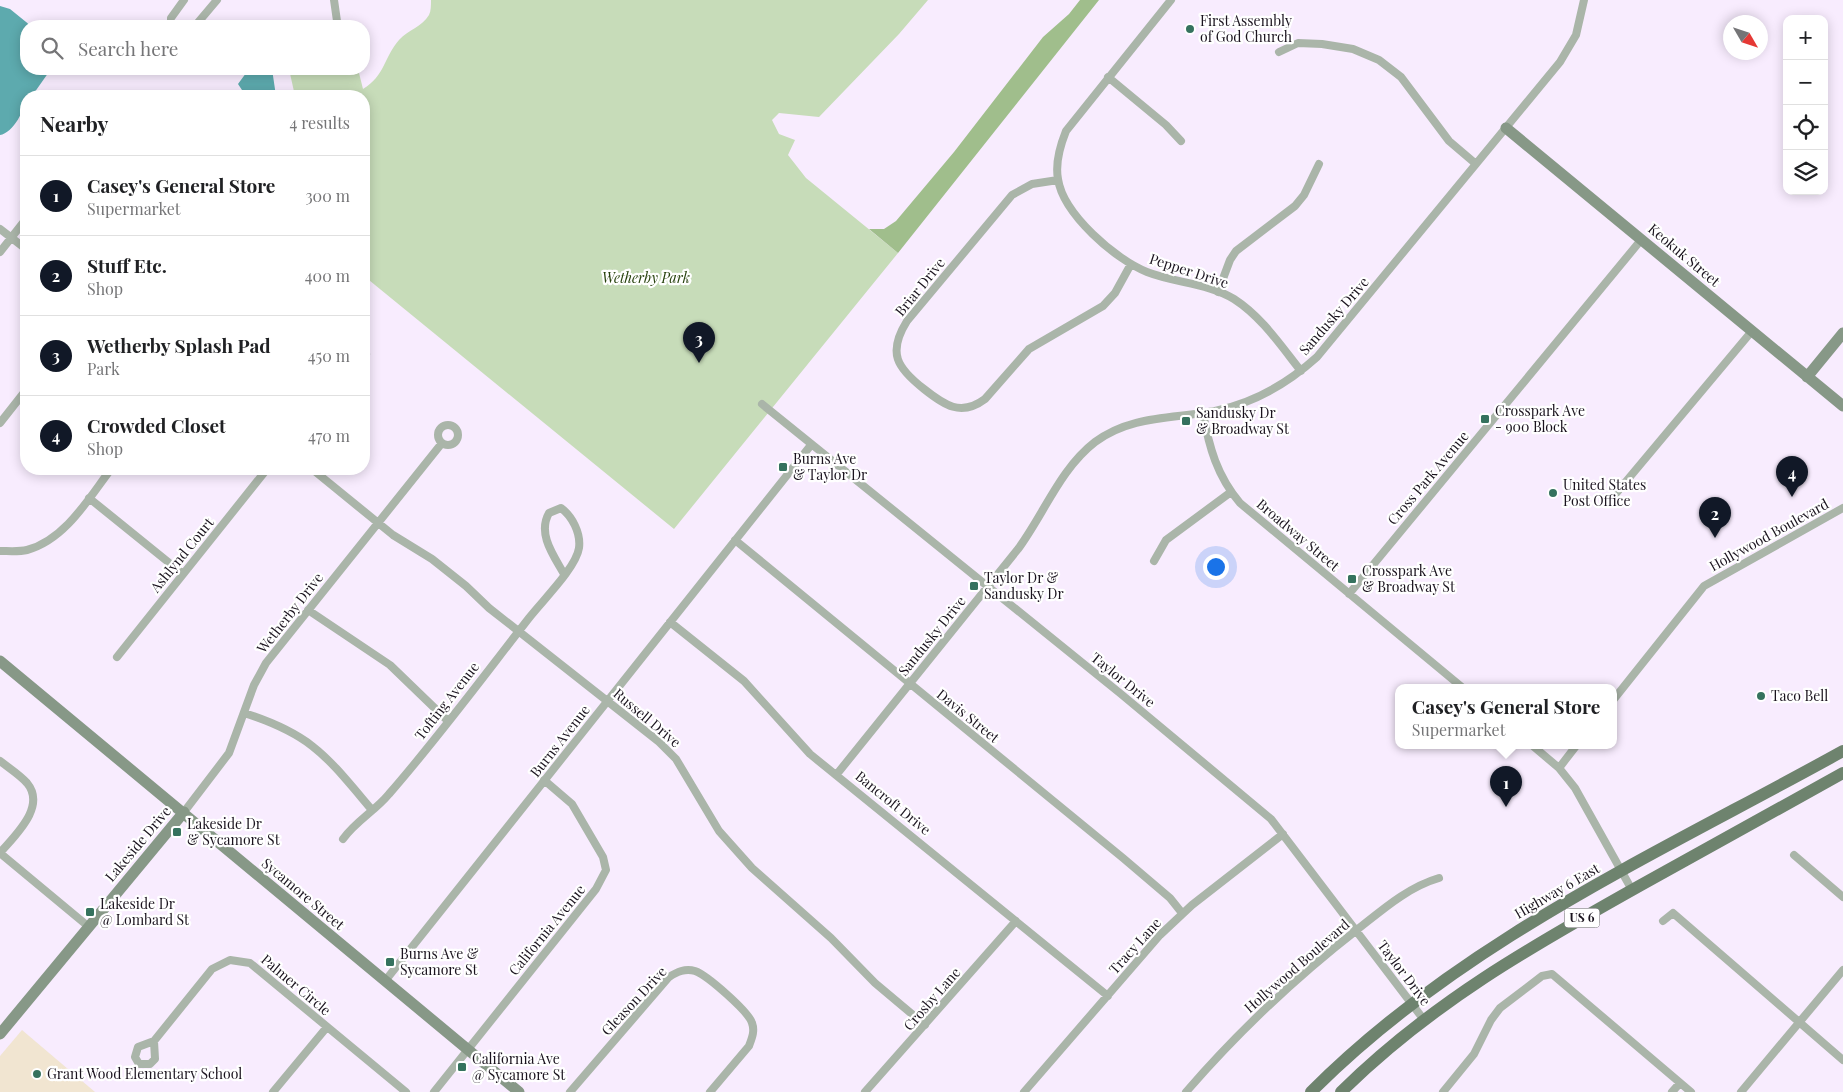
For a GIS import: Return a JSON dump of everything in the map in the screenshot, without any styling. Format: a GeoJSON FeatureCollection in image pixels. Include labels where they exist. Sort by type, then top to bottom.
{"type":"FeatureCollection","features":[{"type":"Feature","properties":{"kind":"main road","name":"Highway 6 East"},"geometry":{"type":"LineString","coordinates":[[1311,1092],[1361,1045],[1412,1004],[1499,942],[1622,871],[1843,751]]}},
{"type":"Feature","properties":{"kind":"main road","name":"US 6"},"geometry":{"type":"LineString","coordinates":[[1341,1092],[1424,1020],[1477,980],[1523,951],[1843,773]]}},
{"type":"Feature","properties":{"kind":"street"},"geometry":{"type":"LineString","coordinates":[[171,20],[184,0]]}},
{"type":"Feature","properties":{"kind":"street"},"geometry":{"type":"LineString","coordinates":[[200,20],[217,0]]}},
{"type":"Feature","properties":{"kind":"street"},"geometry":{"type":"LineString","coordinates":[[334,0],[337,20]]}},
{"type":"Feature","properties":{"kind":"street","name":"Pepper Drive"},"geometry":{"type":"LineString","coordinates":[[1171,0],[1066,131],[1058,155],[1058,180],[1069,206],[1114,252],[1131,264],[1148,272],[1218,292],[1249,310],[1301,371]]}},
{"type":"Feature","properties":{"kind":"street","name":"Sandusky Drive"},"geometry":{"type":"LineString","coordinates":[[837,774],[988,587],[1032,530],[1071,466],[1095,442],[1120,427],[1137,421],[1203,413],[1250,401],[1284,384],[1301,371],[1328,344],[1506,128],[1569,48],[1580,21],[1584,0]]}},
{"type":"Feature","properties":{"kind":"street"},"geometry":{"type":"LineString","coordinates":[[1279,52],[1298,43],[1322,44],[1353,49],[1379,60],[1401,77],[1449,142],[1476,164]]}},
{"type":"Feature","properties":{"kind":"street"},"geometry":{"type":"LineString","coordinates":[[1108,77],[1166,125],[1181,140]]}},
{"type":"Feature","properties":{"kind":"street","name":"Keokuk Street"},"geometry":{"type":"LineString","coordinates":[[1506,128],[1843,406]]}},
{"type":"Feature","properties":{"kind":"street"},"geometry":{"type":"LineString","coordinates":[[1218,292],[1230,260],[1236,251],[1296,206],[1304,195],[1319,164]]}},
{"type":"Feature","properties":{"kind":"street","name":"Briar Drive"},"geometry":{"type":"LineString","coordinates":[[1058,180],[1032,184],[1022,188],[1002,204],[901,331],[896,346],[900,368],[942,404],[962,409],[978,405],[1029,349],[1103,306],[1115,292],[1131,264]]}},
{"type":"Feature","properties":{"kind":"street"},"geometry":{"type":"LineString","coordinates":[[0,252],[20,227]]}},
{"type":"Feature","properties":{"kind":"street"},"geometry":{"type":"LineString","coordinates":[[0,229],[20,244]]}},
{"type":"Feature","properties":{"kind":"street","name":"Cross Park Avenue"},"geometry":{"type":"LineString","coordinates":[[1349,594],[1641,240]]}},
{"type":"Feature","properties":{"kind":"street"},"geometry":{"type":"LineString","coordinates":[[1608,503],[1752,330]]}},
{"type":"Feature","properties":{"kind":"street"},"geometry":{"type":"LineString","coordinates":[[1807,377],[1843,333]]}},
{"type":"Feature","properties":{"kind":"street"},"geometry":{"type":"LineString","coordinates":[[0,423],[20,398]]}},
{"type":"Feature","properties":{"kind":"street","name":"Taylor Drive"},"geometry":{"type":"LineString","coordinates":[[762,404],[1204,763],[1270,819],[1357,930],[1424,1020]]}},
{"type":"Feature","properties":{"kind":"street","name":"Broadway Street"},"geometry":{"type":"LineString","coordinates":[[1203,413],[1213,458],[1230,492],[1251,514],[1458,684]]}},
{"type":"Feature","properties":{"kind":"street","name":"Wetherby Drive"},"geometry":{"type":"LineString","coordinates":[[184,812],[222,765],[234,741],[260,674],[308,610],[442,443]]}},
{"type":"Feature","properties":{"kind":"street","name":"Burns Avenue"},"geometry":{"type":"LineString","coordinates":[[385,981],[811,445]]}},
{"type":"Feature","properties":{"kind":"street"},"geometry":{"type":"LineString","coordinates":[[0,551],[26,550],[50,540],[68,524],[106,475]]}},
{"type":"Feature","properties":{"kind":"street","name":"Ashlynd Court"},"geometry":{"type":"LineString","coordinates":[[117,657],[262,475]]}},
{"type":"Feature","properties":{"kind":"street","name":"Russell Drive"},"geometry":{"type":"LineString","coordinates":[[319,475],[378,523],[446,570],[519,631],[658,741],[676,759],[719,831],[752,868],[831,938],[869,978],[926,1026]]}},
{"type":"Feature","properties":{"kind":"street"},"geometry":{"type":"LineString","coordinates":[[1154,561],[1166,540],[1230,492]]}},
{"type":"Feature","properties":{"kind":"street"},"geometry":{"type":"LineString","coordinates":[[89,498],[183,574]]}},
{"type":"Feature","properties":{"kind":"street","name":"Tofting Avenue"},"geometry":{"type":"LineString","coordinates":[[344,839],[353,825],[389,795],[564,574],[575,559],[579,547],[573,519],[561,508],[549,513],[544,527],[552,552],[564,574]]}},
{"type":"Feature","properties":{"kind":"street","name":"Hollywood Boulevard"},"geometry":{"type":"LineString","coordinates":[[1617,695],[1704,586],[1843,508]]}},
{"type":"Feature","properties":{"kind":"street","name":"Davis Street"},"geometry":{"type":"LineString","coordinates":[[735,540],[1155,885],[1182,913]]}},
{"type":"Feature","properties":{"kind":"street"},"geometry":{"type":"LineString","coordinates":[[308,610],[390,665],[448,721]]}},
{"type":"Feature","properties":{"kind":"street","name":"Bancroft Drive"},"geometry":{"type":"LineString","coordinates":[[670,622],[739,676],[803,746],[1108,996]]}},
{"type":"Feature","properties":{"kind":"street","name":"Sycamore Street"},"geometry":{"type":"LineString","coordinates":[[0,661],[184,812],[518,1092]]}},
{"type":"Feature","properties":{"kind":"street"},"geometry":{"type":"LineString","coordinates":[[244,713],[283,727],[310,743],[334,764],[372,810]]}},
{"type":"Feature","properties":{"kind":"street"},"geometry":{"type":"LineString","coordinates":[[1537,749],[1559,768],[1585,804],[1632,890]]}},
{"type":"Feature","properties":{"kind":"street"},"geometry":{"type":"LineString","coordinates":[[1559,768],[1574,749]]}},
{"type":"Feature","properties":{"kind":"street"},"geometry":{"type":"LineString","coordinates":[[0,761],[28,784],[33,803],[29,817],[0,853],[89,927]]}},
{"type":"Feature","properties":{"kind":"street","name":"California Avenue"},"geometry":{"type":"LineString","coordinates":[[434,1092],[596,889],[605,875],[606,870],[603,857],[576,808],[544,780]]}},
{"type":"Feature","properties":{"kind":"street","name":"Lakeside Drive"},"geometry":{"type":"LineString","coordinates":[[0,1034],[184,812]]}},
{"type":"Feature","properties":{"kind":"street","name":"Tracy Lane"},"geometry":{"type":"LineString","coordinates":[[1024,1092],[1150,946],[1182,913],[1283,834]]}},
{"type":"Feature","properties":{"kind":"street"},"geometry":{"type":"LineString","coordinates":[[1794,855],[1843,897]]}},
{"type":"Feature","properties":{"kind":"street","name":"Hollywood Boulevard"},"geometry":{"type":"LineString","coordinates":[[1186,1092],[1244,1028],[1274,1000],[1357,930],[1412,890],[1439,878]]}},
{"type":"Feature","properties":{"kind":"street"},"geometry":{"type":"LineString","coordinates":[[1663,921],[1674,913],[1843,1060]]}},
{"type":"Feature","properties":{"kind":"street","name":"Crosby Lane"},"geometry":{"type":"LineString","coordinates":[[865,1092],[926,1026],[1016,921]]}},
{"type":"Feature","properties":{"kind":"street","name":"Palmer Circle"},"geometry":{"type":"LineString","coordinates":[[154,1041],[212,969],[230,960],[250,963],[406,1092]]}},
{"type":"Feature","properties":{"kind":"street","name":"Gleason Drive"},"geometry":{"type":"LineString","coordinates":[[570,1092],[669,977],[687,970],[702,974],[746,1012],[752,1023],[753,1038],[749,1046],[710,1092]]}},
{"type":"Feature","properties":{"kind":"street"},"geometry":{"type":"LineString","coordinates":[[1741,1092],[1843,970]]}},
{"type":"Feature","properties":{"kind":"street"},"geometry":{"type":"LineString","coordinates":[[1443,1092],[1474,1054],[1495,1014],[1542,976],[1552,974],[1691,1092]]}},
{"type":"Feature","properties":{"kind":"street"},"geometry":{"type":"LineString","coordinates":[[273,1092],[327,1027]]}},
{"type":"Feature","properties":{"kind":"street"},"geometry":{"type":"LineString","coordinates":[[1672,1092],[1680,1083]]}},
{"type":"Feature","properties":{"kind":"shaded area"},"geometry":{"type":"Polygon","coordinates":[[[1080,0],[1099,0],[898,253],[869,229],[884,229],[896,221],[954,152],[1043,37],[1069,14],[1080,0]]]}},
{"type":"Feature","properties":{"kind":"shaded area"},"geometry":{"type":"Polygon","coordinates":[[[0,6],[10,9],[24,20],[20,20],[20,75],[47,75],[36,90],[20,90],[20,116],[10,130],[0,135],[0,6]]]}},
{"type":"Feature","properties":{"kind":"shaded area"},"geometry":{"type":"Polygon","coordinates":[[[245,75],[273,75],[275,90],[242,90],[238,84],[245,75]]]}},
{"type":"Feature","properties":{"kind":"shaded area","name":"Grant Wood Elementary School"},"geometry":{"type":"Polygon","coordinates":[[[22,1030],[95,1092],[0,1092],[0,1056],[22,1030]]]}},
{"type":"Feature","properties":{"kind":"green space","name":"Wetherby Park"},"geometry":{"type":"Polygon","coordinates":[[[431,0],[928,0],[899,34],[819,117],[779,113],[772,120],[779,134],[795,140],[788,155],[806,178],[898,253],[674,529],[370,281],[370,90],[294,90],[290,75],[360,75],[363,89],[376,78],[399,40],[419,26],[430,12],[431,0]]]}},
{"type":"Feature","properties":{"kind":"place","name":"First Assembly of God Church"},"geometry":{"type":"Point","coordinates":[1190,29]}},
{"type":"Feature","properties":{"kind":"place","name":"Wetherby Splash Pad"},"geometry":{"type":"Point","coordinates":[699,363]}},
{"type":"Feature","properties":{"kind":"place","name":"Crosspark Ave - 900 Block"},"geometry":{"type":"Point","coordinates":[1485,419]}},
{"type":"Feature","properties":{"kind":"place","name":"Sandusky Dr & Broadway St"},"geometry":{"type":"Point","coordinates":[1186,421]}},
{"type":"Feature","properties":{"kind":"place","name":"Burns Ave & Taylor Dr"},"geometry":{"type":"Point","coordinates":[783,467]}},
{"type":"Feature","properties":{"kind":"place","name":"United States Post Office"},"geometry":{"type":"Point","coordinates":[1553,493]}},
{"type":"Feature","properties":{"kind":"place","name":"Crowded Closet"},"geometry":{"type":"Point","coordinates":[1792,497]}},
{"type":"Feature","properties":{"kind":"place","name":"Stuff Etc."},"geometry":{"type":"Point","coordinates":[1715,538]}},
{"type":"Feature","properties":{"kind":"place","name":"Crosspark Ave & Broadway St"},"geometry":{"type":"Point","coordinates":[1352,579]}},
{"type":"Feature","properties":{"kind":"place","name":"Taylor Dr & Sandusky Dr"},"geometry":{"type":"Point","coordinates":[974,586]}},
{"type":"Feature","properties":{"kind":"place","name":"Taco Bell"},"geometry":{"type":"Point","coordinates":[1761,696]}},
{"type":"Feature","properties":{"kind":"place","name":"Casey's General Store"},"geometry":{"type":"Point","coordinates":[1506,807]}},
{"type":"Feature","properties":{"kind":"place","name":"Lakeside Dr & Sycamore St"},"geometry":{"type":"Point","coordinates":[177,832]}},
{"type":"Feature","properties":{"kind":"place","name":"Lakeside Dr @ Lombard St"},"geometry":{"type":"Point","coordinates":[90,912]}},
{"type":"Feature","properties":{"kind":"place","name":"Burns Ave & Sycamore St"},"geometry":{"type":"Point","coordinates":[390,962]}},
{"type":"Feature","properties":{"kind":"place","name":"California Ave @ Sycamore St"},"geometry":{"type":"Point","coordinates":[462,1067]}},
{"type":"Feature","properties":{"kind":"place","name":"Grant Wood Elementary School"},"geometry":{"type":"Point","coordinates":[37,1074]}}]}
